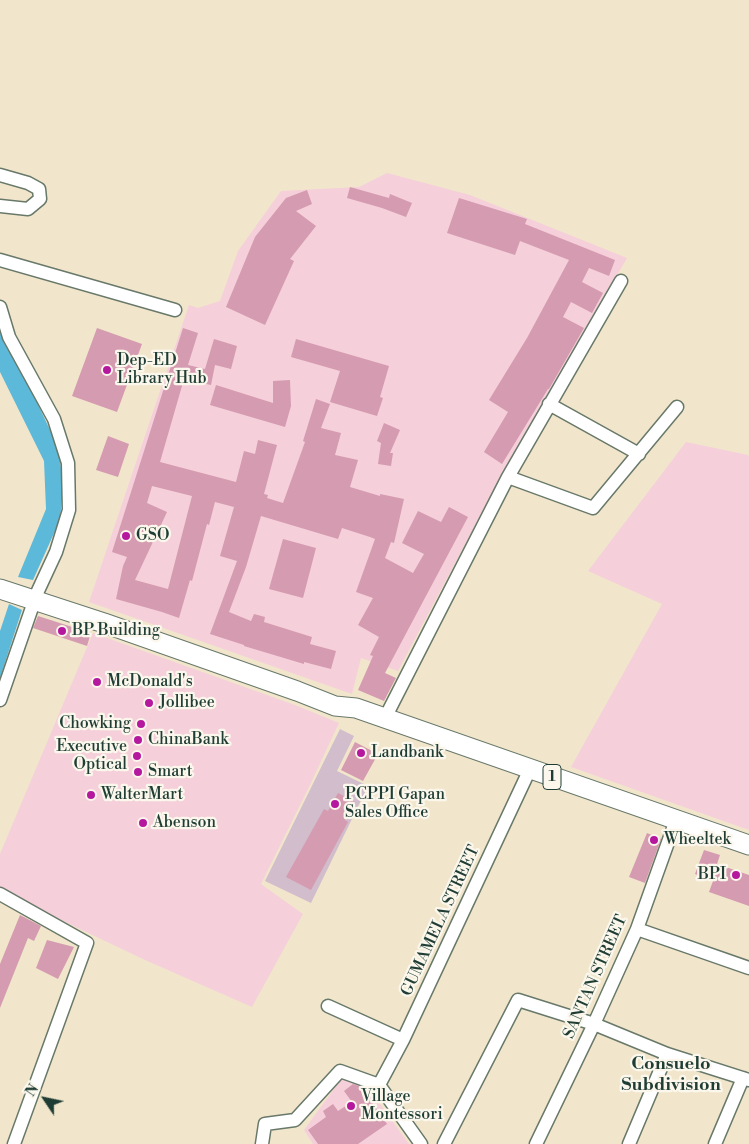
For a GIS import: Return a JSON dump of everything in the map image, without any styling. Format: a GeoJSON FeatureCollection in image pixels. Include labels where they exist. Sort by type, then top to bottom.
{"type":"FeatureCollection","features":[{"type":"Feature","properties":{"kind":"highway","name":"1"},"geometry":{"type":"LineString","coordinates":[[0,580],[36,596],[339,696],[356,708],[749,845]]}},
{"type":"Feature","properties":{"kind":"highway","name":"1"},"geometry":{"type":"LineString","coordinates":[[0,589],[36,596]]}},
{"type":"Feature","properties":{"kind":"street"},"geometry":{"type":"LineString","coordinates":[[0,175],[28,183],[39,189],[40,199],[28,209],[0,206]]}},
{"type":"Feature","properties":{"kind":"street"},"geometry":{"type":"LineString","coordinates":[[0,260],[174,310]]}},
{"type":"Feature","properties":{"kind":"street"},"geometry":{"type":"LineString","coordinates":[[385,718],[508,477],[621,281]]}},
{"type":"Feature","properties":{"kind":"street"},"geometry":{"type":"LineString","coordinates":[[0,307],[10,336],[54,419],[68,463],[70,510],[56,552],[36,596],[0,700]]}},
{"type":"Feature","properties":{"kind":"street"},"geometry":{"type":"LineString","coordinates":[[549,404],[640,454]]}},
{"type":"Feature","properties":{"kind":"street"},"geometry":{"type":"LineString","coordinates":[[508,477],[593,508],[640,454],[677,407]]}},
{"type":"Feature","properties":{"kind":"street","name":"GUMAMELA STREET"},"geometry":{"type":"LineString","coordinates":[[379,1085],[403,1040],[530,769]]}},
{"type":"Feature","properties":{"kind":"street","name":"SANTAN STREET"},"geometry":{"type":"LineString","coordinates":[[536,1144],[637,929],[676,820]]}},
{"type":"Feature","properties":{"kind":"street"},"geometry":{"type":"LineString","coordinates":[[0,894],[87,943],[14,1144]]}},
{"type":"Feature","properties":{"kind":"street"},"geometry":{"type":"LineString","coordinates":[[637,929],[749,968]]}},
{"type":"Feature","properties":{"kind":"street"},"geometry":{"type":"LineString","coordinates":[[444,1144],[518,1000],[594,1024],[667,1054],[746,1080],[715,1144]]}},
{"type":"Feature","properties":{"kind":"street"},"geometry":{"type":"LineString","coordinates":[[328,1006],[403,1040]]}},
{"type":"Feature","properties":{"kind":"street"},"geometry":{"type":"LineString","coordinates":[[629,1144],[667,1054]]}},
{"type":"Feature","properties":{"kind":"street"},"geometry":{"type":"LineString","coordinates":[[262,1144],[265,1124],[295,1120],[340,1071],[379,1085],[421,1144]]}},
{"type":"Feature","properties":{"kind":"shaded area"},"geometry":{"type":"Polygon","coordinates":[[[387,173],[470,195],[627,258],[506,467],[398,671],[361,658],[352,694],[89,602],[189,305],[198,308],[220,301],[238,251],[281,191],[359,187],[387,173]]]}},
{"type":"Feature","properties":{"kind":"shaded area"},"geometry":{"type":"Polygon","coordinates":[[[686,442],[748,455],[749,457],[749,830],[571,767],[662,604],[588,571],[686,442]]]}},
{"type":"Feature","properties":{"kind":"shaded area"},"geometry":{"type":"Polygon","coordinates":[[[93,633],[295,705],[339,723],[261,884],[303,914],[252,1007],[145,960],[0,891],[0,854],[93,633]]]}},
{"type":"Feature","properties":{"kind":"shaded area"},"geometry":{"type":"Polygon","coordinates":[[[340,729],[354,736],[337,771],[368,786],[311,903],[265,881],[340,729]]]}},
{"type":"Feature","properties":{"kind":"shaded area","name":"Village Montessori"},"geometry":{"type":"Polygon","coordinates":[[[342,1078],[364,1082],[409,1144],[313,1144],[304,1130],[342,1078]]]}},
{"type":"Feature","properties":{"kind":"water"},"geometry":{"type":"Polygon","coordinates":[[[0,330],[59,449],[63,488],[60,520],[33,580],[18,577],[46,509],[44,461],[0,372],[0,330]]]}},
{"type":"Feature","properties":{"kind":"water"},"geometry":{"type":"Polygon","coordinates":[[[9,604],[22,610],[0,678],[0,631],[9,604]]]}},
{"type":"Feature","properties":{"kind":"building"},"geometry":{"type":"Polygon","coordinates":[[[350,187],[389,198],[390,194],[412,203],[406,217],[347,198],[350,187]]]}},
{"type":"Feature","properties":{"kind":"building"},"geometry":{"type":"Polygon","coordinates":[[[307,190],[312,204],[296,211],[316,226],[290,259],[294,261],[265,325],[226,307],[255,237],[286,198],[307,190]]]}},
{"type":"Feature","properties":{"kind":"building"},"geometry":{"type":"Polygon","coordinates":[[[459,198],[527,219],[525,224],[615,260],[609,276],[589,268],[582,282],[603,293],[592,313],[571,302],[563,317],[584,328],[549,389],[502,464],[484,452],[508,412],[489,400],[527,338],[569,260],[520,241],[515,255],[447,233],[459,198]]]}},
{"type":"Feature","properties":{"kind":"building","name":"Dep-ED Library Hub"},"geometry":{"type":"Polygon","coordinates":[[[97,328],[142,344],[117,412],[72,396],[97,328]]]}},
{"type":"Feature","properties":{"kind":"building"},"geometry":{"type":"Polygon","coordinates":[[[183,328],[198,333],[188,365],[205,369],[214,339],[237,346],[231,369],[215,365],[211,385],[184,379],[160,462],[236,482],[244,451],[255,454],[258,440],[277,445],[264,494],[268,495],[267,498],[283,503],[305,442],[303,441],[316,399],[330,404],[321,428],[341,433],[335,455],[358,460],[350,487],[380,496],[380,494],[404,499],[394,543],[391,542],[385,558],[413,573],[424,554],[402,543],[418,511],[441,522],[449,507],[468,517],[385,673],[396,678],[384,701],[358,690],[373,656],[370,655],[379,637],[358,625],[373,598],[356,592],[375,539],[342,528],[338,539],[261,516],[246,567],[229,612],[251,621],[254,614],[265,617],[264,622],[312,637],[310,644],[336,651],[331,669],[304,662],[304,664],[210,634],[237,561],[220,556],[234,507],[215,502],[179,618],[116,599],[123,566],[127,557],[112,552],[183,328]],[[152,486],[147,503],[167,512],[135,580],[168,589],[192,496],[152,486]]]}},
{"type":"Feature","properties":{"kind":"building"},"geometry":{"type":"Polygon","coordinates":[[[296,339],[389,366],[380,397],[383,398],[377,416],[330,402],[340,371],[291,357],[296,339]]]}},
{"type":"Feature","properties":{"kind":"building"},"geometry":{"type":"Polygon","coordinates":[[[290,380],[291,406],[285,427],[210,405],[216,385],[273,403],[273,381],[290,380]]]}},
{"type":"Feature","properties":{"kind":"building"},"geometry":{"type":"Polygon","coordinates":[[[384,423],[400,430],[390,453],[393,453],[391,466],[378,464],[381,443],[377,441],[384,423]]]}},
{"type":"Feature","properties":{"kind":"building"},"geometry":{"type":"Polygon","coordinates":[[[108,436],[129,444],[118,477],[96,470],[108,436]]]}},
{"type":"Feature","properties":{"kind":"building"},"geometry":{"type":"Polygon","coordinates":[[[283,539],[316,548],[303,598],[269,589],[283,539]]]}},
{"type":"Feature","properties":{"kind":"building","name":"BP Building"},"geometry":{"type":"Polygon","coordinates":[[[38,616],[91,633],[87,646],[33,628],[38,616]]]}},
{"type":"Feature","properties":{"kind":"building"},"geometry":{"type":"Polygon","coordinates":[[[355,742],[378,754],[363,781],[341,770],[355,742]]]}},
{"type":"Feature","properties":{"kind":"building"},"geometry":{"type":"Polygon","coordinates":[[[338,793],[355,802],[345,820],[348,822],[311,890],[286,877],[324,809],[328,811],[338,793]]]}},
{"type":"Feature","properties":{"kind":"building"},"geometry":{"type":"Polygon","coordinates":[[[647,833],[661,839],[645,883],[629,877],[647,833]]]}},
{"type":"Feature","properties":{"kind":"building"},"geometry":{"type":"Polygon","coordinates":[[[704,850],[720,855],[717,864],[749,875],[749,906],[709,892],[713,881],[695,874],[704,850]]]}},
{"type":"Feature","properties":{"kind":"building"},"geometry":{"type":"Polygon","coordinates":[[[20,915],[41,926],[34,941],[28,938],[0,1008],[0,964],[20,915]]]}},
{"type":"Feature","properties":{"kind":"building"},"geometry":{"type":"Polygon","coordinates":[[[47,940],[74,947],[58,979],[36,968],[47,940]]]}},
{"type":"Feature","properties":{"kind":"building","name":"Village Montessori"},"geometry":{"type":"Polygon","coordinates":[[[353,1084],[362,1087],[387,1124],[358,1144],[318,1144],[308,1130],[326,1117],[323,1111],[333,1104],[338,1111],[352,1102],[344,1091],[353,1084]]]}},
{"type":"Feature","properties":{"kind":"place","name":"Dep-ED Library Hub"},"geometry":{"type":"Point","coordinates":[107,370]}},
{"type":"Feature","properties":{"kind":"place","name":"GSO"},"geometry":{"type":"Point","coordinates":[126,536]}},
{"type":"Feature","properties":{"kind":"place","name":"BP Building"},"geometry":{"type":"Point","coordinates":[62,631]}},
{"type":"Feature","properties":{"kind":"place","name":"McDonald's"},"geometry":{"type":"Point","coordinates":[97,682]}},
{"type":"Feature","properties":{"kind":"place","name":"Jollibee"},"geometry":{"type":"Point","coordinates":[149,703]}},
{"type":"Feature","properties":{"kind":"place","name":"Chowking"},"geometry":{"type":"Point","coordinates":[141,724]}},
{"type":"Feature","properties":{"kind":"place","name":"ChinaBank"},"geometry":{"type":"Point","coordinates":[138,740]}},
{"type":"Feature","properties":{"kind":"place","name":"Landbank"},"geometry":{"type":"Point","coordinates":[361,753]}},
{"type":"Feature","properties":{"kind":"place","name":"Executive Optical"},"geometry":{"type":"Point","coordinates":[137,756]}},
{"type":"Feature","properties":{"kind":"place","name":"Smart"},"geometry":{"type":"Point","coordinates":[138,772]}},
{"type":"Feature","properties":{"kind":"place","name":"WalterMart"},"geometry":{"type":"Point","coordinates":[91,795]}},
{"type":"Feature","properties":{"kind":"place","name":"PCPPI Gapan Sales Office"},"geometry":{"type":"Point","coordinates":[335,804]}},
{"type":"Feature","properties":{"kind":"place","name":"Abenson"},"geometry":{"type":"Point","coordinates":[143,823]}},
{"type":"Feature","properties":{"kind":"place","name":"Wheeltek"},"geometry":{"type":"Point","coordinates":[654,840]}},
{"type":"Feature","properties":{"kind":"place","name":"BPI"},"geometry":{"type":"Point","coordinates":[736,875]}},
{"type":"Feature","properties":{"kind":"place","name":"Village Montessori"},"geometry":{"type":"Point","coordinates":[351,1106]}},
{"type":"Feature","properties":{"kind":"district","name":"Consuelo Subdivision"},"geometry":{"type":"Point","coordinates":[671,1075]}}]}
